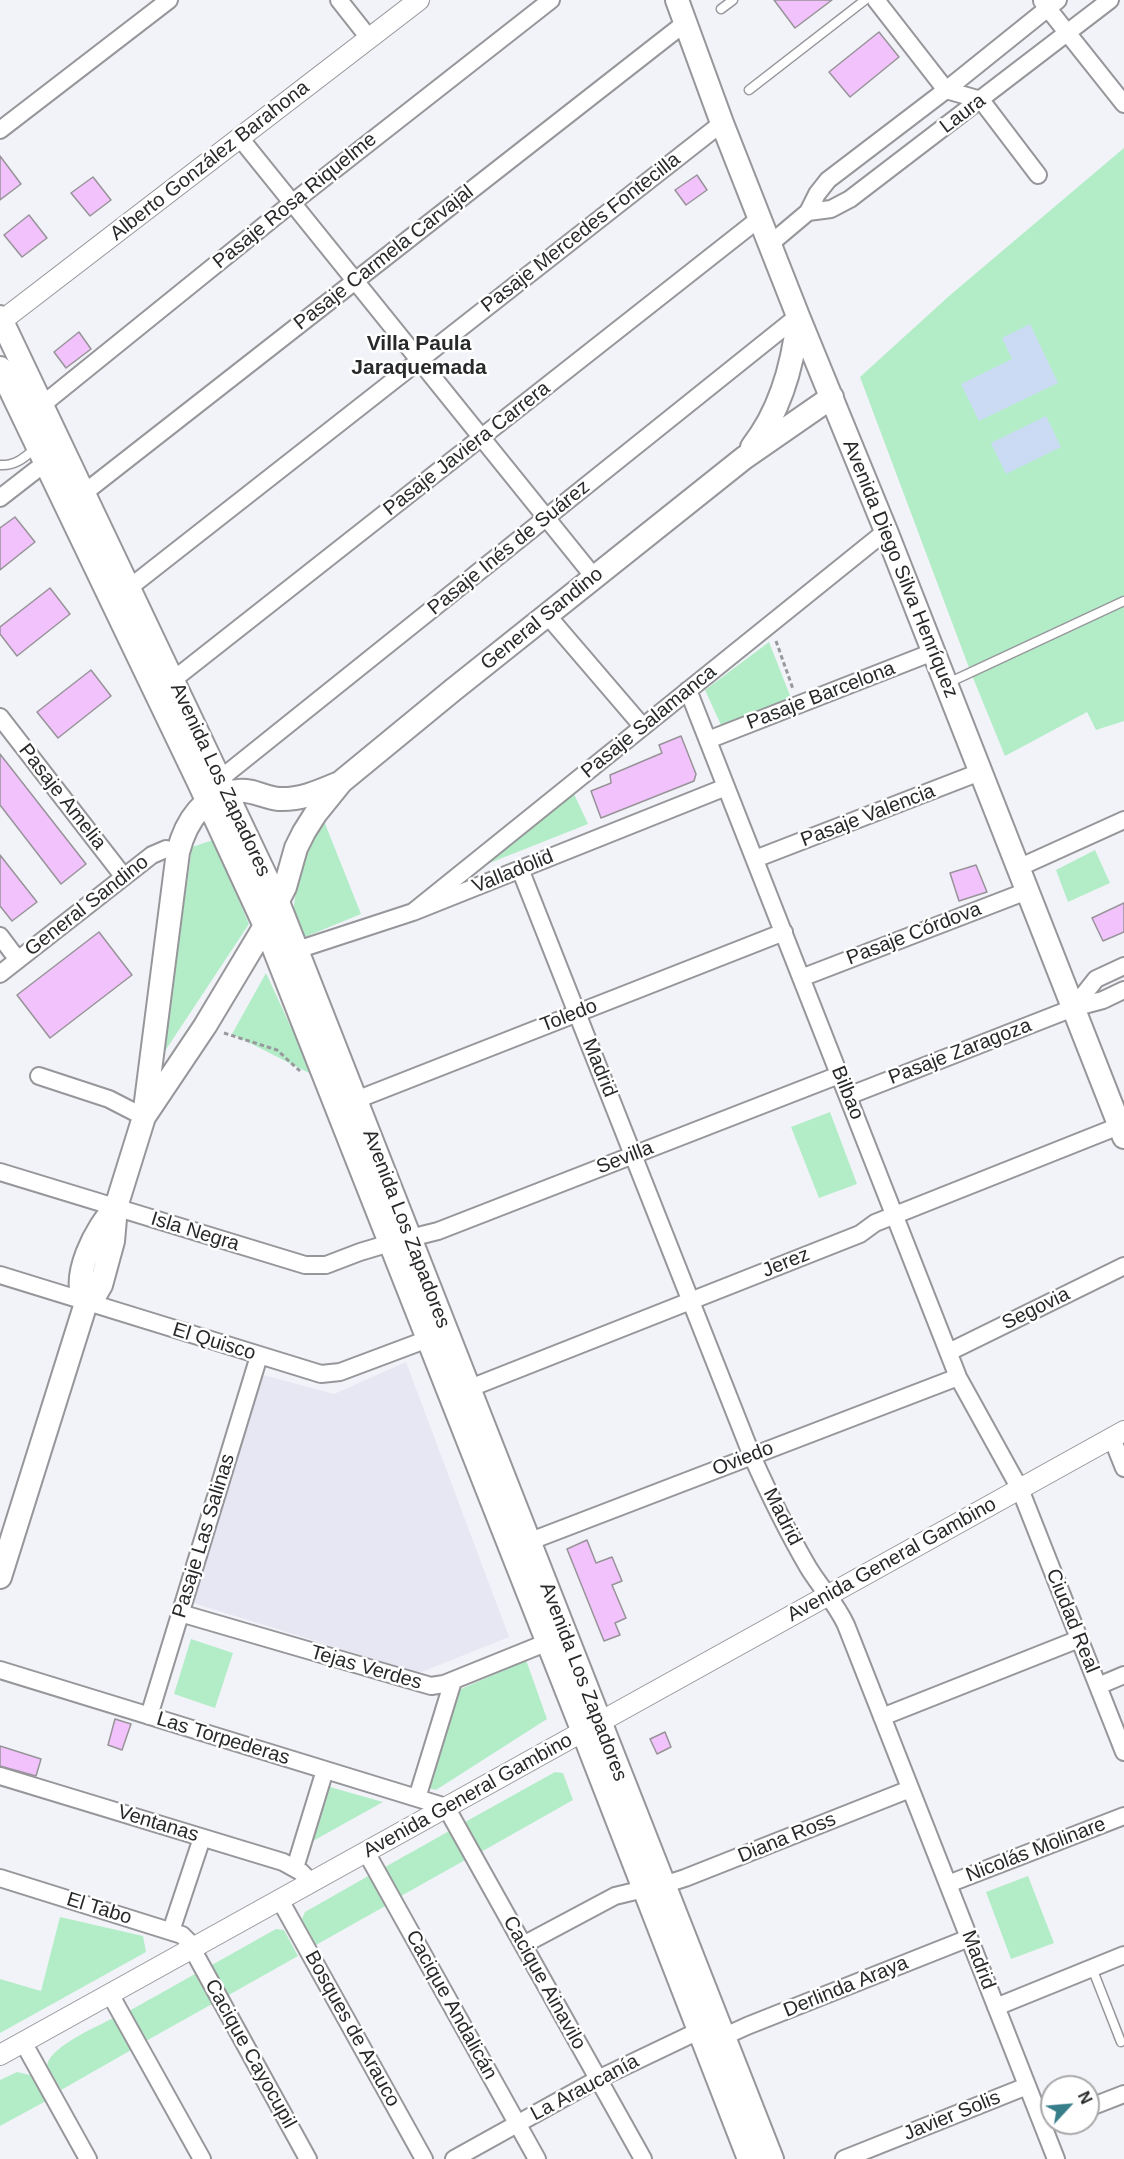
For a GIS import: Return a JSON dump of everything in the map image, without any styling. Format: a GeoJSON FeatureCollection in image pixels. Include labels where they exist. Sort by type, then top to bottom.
{"type":"FeatureCollection","features":[{"type":"Feature","properties":{"kind":"main road","name":"Avenida Diego Silva Henríquez"},"geometry":{"type":"LineString","coordinates":[[677,0],[722,123],[886,531],[1123,1134]]}},
{"type":"Feature","properties":{"kind":"main road","name":"General Sandino"},"geometry":{"type":"LineString","coordinates":[[744,458],[766,426],[783,392],[793,354],[798,316]]}},
{"type":"Feature","properties":{"kind":"main road","name":"Avenida Los Zapadores"},"geometry":{"type":"LineString","coordinates":[[1,320],[173,680],[218,792],[265,926],[400,1241],[459,1392],[548,1642],[591,1727]]}},
{"type":"Feature","properties":{"kind":"main road","name":"Avenida Los Zapadores"},"geometry":{"type":"LineString","coordinates":[[0,368],[41,455],[278,902],[356,1100],[428,1339],[459,1392],[528,1542],[591,1727],[653,1887],[713,2030],[772,2159]]}},
{"type":"Feature","properties":{"kind":"main road","name":"General Sandino"},"geometry":{"type":"LineString","coordinates":[[144,1117],[205,1026],[265,926],[278,902],[304,832],[316,813],[341,783],[744,458],[832,397]]}},
{"type":"Feature","properties":{"kind":"main road","name":"General Sandino"},"geometry":{"type":"LineString","coordinates":[[218,792],[239,790],[265,797],[292,799],[320,792],[341,783]]}},
{"type":"Feature","properties":{"kind":"main road"},"geometry":{"type":"LineString","coordinates":[[0,1576],[86,1303],[94,1297],[101,1285],[111,1254],[116,1207],[144,1117],[180,842],[194,816],[218,792]]}},
{"type":"Feature","properties":{"kind":"main road"},"geometry":{"type":"LineString","coordinates":[[152,1055],[178,1066]]}},
{"type":"Feature","properties":{"kind":"main road","name":"Avenida Los Zapadores"},"geometry":{"type":"LineString","coordinates":[[713,2030],[748,2159]]}},
{"type":"Feature","properties":{"kind":"street"},"geometry":{"type":"LineString","coordinates":[[0,130],[169,0]]}},
{"type":"Feature","properties":{"kind":"street"},"geometry":{"type":"LineString","coordinates":[[339,0],[369,38]]}},
{"type":"Feature","properties":{"kind":"street","name":"Alberto González Barahona"},"geometry":{"type":"LineString","coordinates":[[1,320],[420,0]]}},
{"type":"Feature","properties":{"kind":"street","name":"Pasaje Rosa Riquelme"},"geometry":{"type":"LineString","coordinates":[[42,405],[292,202],[551,0]]}},
{"type":"Feature","properties":{"kind":"street"},"geometry":{"type":"LineString","coordinates":[[876,0],[946,90],[981,100],[1038,175]]}},
{"type":"Feature","properties":{"kind":"street","name":"Laura"},"geometry":{"type":"LineString","coordinates":[[808,212],[831,210],[841,205],[1110,0]]}},
{"type":"Feature","properties":{"kind":"street"},"geometry":{"type":"LineString","coordinates":[[1049,3],[1068,33],[1124,104]]}},
{"type":"Feature","properties":{"kind":"street","name":"Laura"},"geometry":{"type":"LineString","coordinates":[[770,244],[808,212],[817,194],[828,180],[946,90],[1049,3]]}},
{"type":"Feature","properties":{"kind":"street","name":"Pasaje Carmela Carvajal"},"geometry":{"type":"LineString","coordinates":[[84,494],[685,23]]}},
{"type":"Feature","properties":{"kind":"street","name":"Pasaje Mercedes Fontecilla"},"geometry":{"type":"LineString","coordinates":[[129,588],[722,123]]}},
{"type":"Feature","properties":{"kind":"street"},"geometry":{"type":"LineString","coordinates":[[240,138],[594,577]]}},
{"type":"Feature","properties":{"kind":"street","name":"Pasaje Javiera Carrera"},"geometry":{"type":"LineString","coordinates":[[173,680],[760,218]]}},
{"type":"Feature","properties":{"kind":"street","name":"Pasaje Inés de Suárez"},"geometry":{"type":"LineString","coordinates":[[218,792],[547,518],[798,316]]}},
{"type":"Feature","properties":{"kind":"street"},"geometry":{"type":"LineString","coordinates":[[0,498],[41,455]]}},
{"type":"Feature","properties":{"kind":"street","name":"Pasaje Salamanca"},"geometry":{"type":"LineString","coordinates":[[413,912],[886,531]]}},
{"type":"Feature","properties":{"kind":"street"},"geometry":{"type":"LineString","coordinates":[[547,615],[643,727]]}},
{"type":"Feature","properties":{"kind":"street","name":"Pasaje Barcelona"},"geometry":{"type":"LineString","coordinates":[[708,740],[933,652]]}},
{"type":"Feature","properties":{"kind":"street","name":"Bilbao"},"geometry":{"type":"LineString","coordinates":[[688,690],[958,1377],[1020,1489]]}},
{"type":"Feature","properties":{"kind":"street","name":"Pasaje Amelia"},"geometry":{"type":"LineString","coordinates":[[0,717],[124,877]]}},
{"type":"Feature","properties":{"kind":"street","name":"Pasaje Valencia"},"geometry":{"type":"LineString","coordinates":[[755,860],[980,772]]}},
{"type":"Feature","properties":{"kind":"street","name":"Valladolid"},"geometry":{"type":"LineString","coordinates":[[297,950],[413,912],[726,787]]}},
{"type":"Feature","properties":{"kind":"street"},"geometry":{"type":"LineString","coordinates":[[1018,868],[1124,820]]}},
{"type":"Feature","properties":{"kind":"street","name":"General Sandino"},"geometry":{"type":"LineString","coordinates":[[0,974],[159,851],[180,842]]}},
{"type":"Feature","properties":{"kind":"street","name":"Madrid"},"geometry":{"type":"LineString","coordinates":[[520,869],[752,1456],[790,1535],[846,1624],[1027,2086],[1040,2111]]}},
{"type":"Feature","properties":{"kind":"street","name":"Pasaje Córdova"},"geometry":{"type":"LineString","coordinates":[[801,978],[1027,891]]}},
{"type":"Feature","properties":{"kind":"street","name":"Toledo"},"geometry":{"type":"LineString","coordinates":[[356,1100],[784,932]]}},
{"type":"Feature","properties":{"kind":"street"},"geometry":{"type":"LineString","coordinates":[[0,936],[18,960]]}},
{"type":"Feature","properties":{"kind":"street"},"geometry":{"type":"LineString","coordinates":[[1073,1008],[1096,979],[1124,966]]}},
{"type":"Feature","properties":{"kind":"street","name":"Pasaje Zaragoza"},"geometry":{"type":"LineString","coordinates":[[848,1096],[1073,1008],[1103,1000],[1124,990]]}},
{"type":"Feature","properties":{"kind":"street","name":"Sevilla"},"geometry":{"type":"LineString","coordinates":[[400,1241],[438,1231],[840,1075]]}},
{"type":"Feature","properties":{"kind":"street"},"geometry":{"type":"LineString","coordinates":[[39,1076],[109,1099],[144,1117]]}},
{"type":"Feature","properties":{"kind":"street","name":"Jerez"},"geometry":{"type":"LineString","coordinates":[[459,1392],[861,1234],[875,1223],[895,1215],[1123,1134]]}},
{"type":"Feature","properties":{"kind":"street","name":"Isla Negra"},"geometry":{"type":"LineString","coordinates":[[0,1172],[312,1267],[326,1265],[360,1252],[400,1241]]}},
{"type":"Feature","properties":{"kind":"street","name":"Segovia"},"geometry":{"type":"LineString","coordinates":[[949,1352],[1124,1266]]}},
{"type":"Feature","properties":{"kind":"street","name":"El Quisco"},"geometry":{"type":"LineString","coordinates":[[0,1275],[311,1373],[340,1372],[428,1339]]}},
{"type":"Feature","properties":{"kind":"street","name":"Pasaje Las Salinas"},"geometry":{"type":"LineString","coordinates":[[149,1716],[259,1356]]}},
{"type":"Feature","properties":{"kind":"street","name":"Oviedo"},"geometry":{"type":"LineString","coordinates":[[528,1542],[958,1377]]}},
{"type":"Feature","properties":{"kind":"street"},"geometry":{"type":"LineString","coordinates":[[1118,1435],[1124,1468]]}},
{"type":"Feature","properties":{"kind":"street","name":"Avenida General Gambino"},"geometry":{"type":"LineString","coordinates":[[0,2055],[1118,1435]]}},
{"type":"Feature","properties":{"kind":"street","name":"Ciudad Real"},"geometry":{"type":"LineString","coordinates":[[1020,1489],[1124,1752]]}},
{"type":"Feature","properties":{"kind":"street","name":"Tejas Verdes"},"geometry":{"type":"LineString","coordinates":[[180,1613],[426,1686],[436,1686],[453,1681],[548,1642]]}},
{"type":"Feature","properties":{"kind":"street"},"geometry":{"type":"LineString","coordinates":[[882,1717],[1079,1639]]}},
{"type":"Feature","properties":{"kind":"street","name":"Las Torpederas"},"geometry":{"type":"LineString","coordinates":[[0,1670],[446,1807]]}},
{"type":"Feature","properties":{"kind":"street"},"geometry":{"type":"LineString","coordinates":[[1098,1686],[1124,1675]]}},
{"type":"Feature","properties":{"kind":"street"},"geometry":{"type":"LineString","coordinates":[[417,1798],[453,1681]]}},
{"type":"Feature","properties":{"kind":"street"},"geometry":{"type":"LineString","coordinates":[[295,1868],[325,1770]]}},
{"type":"Feature","properties":{"kind":"street","name":"Ventanas"},"geometry":{"type":"LineString","coordinates":[[0,1776],[295,1868],[311,1882]]}},
{"type":"Feature","properties":{"kind":"street","name":"Diana Ross"},"geometry":{"type":"LineString","coordinates":[[523,1945],[615,1896],[685,1878],[910,1789]]}},
{"type":"Feature","properties":{"kind":"street","name":"Cacique Ainavilo"},"geometry":{"type":"LineString","coordinates":[[446,1807],[643,2159]]}},
{"type":"Feature","properties":{"kind":"street","name":"Nicolás Molinare"},"geometry":{"type":"LineString","coordinates":[[948,1884],[1124,1816]]}},
{"type":"Feature","properties":{"kind":"street"},"geometry":{"type":"LineString","coordinates":[[171,1931],[202,1838]]}},
{"type":"Feature","properties":{"kind":"street","name":"Cacique Andalicán"},"geometry":{"type":"LineString","coordinates":[[366,1852],[537,2159]]}},
{"type":"Feature","properties":{"kind":"street","name":"El Tabo"},"geometry":{"type":"LineString","coordinates":[[0,1878],[182,1935],[192,1949]]}},
{"type":"Feature","properties":{"kind":"street","name":"Bosques de Arauco"},"geometry":{"type":"LineString","coordinates":[[280,1900],[424,2159]]}},
{"type":"Feature","properties":{"kind":"street","name":"Derlinda Araya"},"geometry":{"type":"LineString","coordinates":[[713,2030],[747,2026],[969,1938]]}},
{"type":"Feature","properties":{"kind":"street","name":"Cacique Cayocupil"},"geometry":{"type":"LineString","coordinates":[[192,1949],[308,2159]]}},
{"type":"Feature","properties":{"kind":"street"},"geometry":{"type":"LineString","coordinates":[[996,2007],[1124,1955]]}},
{"type":"Feature","properties":{"kind":"street"},"geometry":{"type":"LineString","coordinates":[[110,1994],[202,2159]]}},
{"type":"Feature","properties":{"kind":"street","name":"La Araucanía"},"geometry":{"type":"LineString","coordinates":[[454,2159],[598,2079],[713,2030]]}},
{"type":"Feature","properties":{"kind":"street"},"geometry":{"type":"LineString","coordinates":[[23,2042],[88,2159]]}},
{"type":"Feature","properties":{"kind":"street","name":"Javier Solis"},"geometry":{"type":"LineString","coordinates":[[844,2159],[1027,2086]]}},
{"type":"Feature","properties":{"kind":"street"},"geometry":{"type":"LineString","coordinates":[[1100,2103],[1124,2094]]}},
{"type":"Feature","properties":{"kind":"street","name":"Madrid"},"geometry":{"type":"LineString","coordinates":[[1050,2135],[1056,2159]]}},
{"type":"Feature","properties":{"kind":"lane"},"geometry":{"type":"LineString","coordinates":[[721,9],[733,0]]}},
{"type":"Feature","properties":{"kind":"lane"},"geometry":{"type":"LineString","coordinates":[[749,90],[865,0]]}},
{"type":"Feature","properties":{"kind":"lane"},"geometry":{"type":"LineString","coordinates":[[0,465],[10,466],[41,455]]}},
{"type":"Feature","properties":{"kind":"lane"},"geometry":{"type":"LineString","coordinates":[[946,684],[1124,601]]}},
{"type":"Feature","properties":{"kind":"lane"},"geometry":{"type":"LineString","coordinates":[[1092,1968],[1121,2042]]}},
{"type":"Feature","properties":{"kind":"path"},"geometry":{"type":"LineString","coordinates":[[770,625],[799,704]]}},
{"type":"Feature","properties":{"kind":"path"},"geometry":{"type":"LineString","coordinates":[[205,1026],[277,1050],[301,1072]]}},
{"type":"Feature","properties":{"kind":"shaded area"},"geometry":{"type":"Polygon","coordinates":[[[406,1362],[509,1637],[419,1673],[193,1603],[263,1375],[334,1394],[406,1362]]]}},
{"type":"Feature","properties":{"kind":"green space"},"geometry":{"type":"Polygon","coordinates":[[[1124,148],[1124,721],[1096,730],[1087,712],[1005,756],[971,673],[860,377],[949,296],[1124,148]]]}},
{"type":"Feature","properties":{"kind":"green space"},"geometry":{"type":"Polygon","coordinates":[[[769,642],[791,698],[721,725],[705,690],[769,642]]]}},
{"type":"Feature","properties":{"kind":"green space"},"geometry":{"type":"Polygon","coordinates":[[[574,794],[588,824],[482,866],[574,794]]]}},
{"type":"Feature","properties":{"kind":"green space"},"geometry":{"type":"Polygon","coordinates":[[[324,821],[361,914],[305,937],[293,913],[302,844],[324,821]]]}},
{"type":"Feature","properties":{"kind":"green space"},"geometry":{"type":"Polygon","coordinates":[[[213,840],[249,924],[163,1054],[192,847],[213,840]]]}},
{"type":"Feature","properties":{"kind":"green space"},"geometry":{"type":"Polygon","coordinates":[[[1095,850],[1110,883],[1068,902],[1056,870],[1095,850]]]}},
{"type":"Feature","properties":{"kind":"green space"},"geometry":{"type":"Polygon","coordinates":[[[266,973],[313,1075],[232,1034],[266,973]]]}},
{"type":"Feature","properties":{"kind":"green space"},"geometry":{"type":"Polygon","coordinates":[[[830,1112],[857,1184],[819,1198],[791,1127],[830,1112]]]}},
{"type":"Feature","properties":{"kind":"green space"},"geometry":{"type":"Polygon","coordinates":[[[191,1639],[233,1653],[215,1708],[174,1694],[191,1639]]]}},
{"type":"Feature","properties":{"kind":"green space"},"geometry":{"type":"Polygon","coordinates":[[[526,1660],[547,1719],[436,1790],[416,1785],[441,1698],[526,1660]]]}},
{"type":"Feature","properties":{"kind":"green space"},"geometry":{"type":"Polygon","coordinates":[[[555,1772],[563,1773],[573,1800],[481,1852],[465,1822],[555,1772]]]}},
{"type":"Feature","properties":{"kind":"green space"},"geometry":{"type":"Polygon","coordinates":[[[330,1787],[383,1802],[313,1841],[330,1787]]]}},
{"type":"Feature","properties":{"kind":"green space"},"geometry":{"type":"Polygon","coordinates":[[[451,1830],[467,1859],[401,1896],[385,1867],[451,1830]]]}},
{"type":"Feature","properties":{"kind":"green space"},"geometry":{"type":"Polygon","coordinates":[[[370,1875],[387,1905],[316,1945],[302,1919],[305,1912],[370,1875]]]}},
{"type":"Feature","properties":{"kind":"green space"},"geometry":{"type":"Polygon","coordinates":[[[1028,1876],[1054,1943],[1011,1959],[986,1892],[1028,1876]]]}},
{"type":"Feature","properties":{"kind":"green space"},"geometry":{"type":"Polygon","coordinates":[[[60,1917],[143,1936],[146,1952],[0,2033],[0,1979],[41,1991],[60,1917]]]}},
{"type":"Feature","properties":{"kind":"green space"},"geometry":{"type":"Polygon","coordinates":[[[276,1929],[284,1930],[298,1956],[227,1996],[210,1966],[276,1929]]]}},
{"type":"Feature","properties":{"kind":"green space"},"geometry":{"type":"Polygon","coordinates":[[[195,1974],[212,2004],[146,2041],[129,2011],[195,1974]]]}},
{"type":"Feature","properties":{"kind":"green space"},"geometry":{"type":"Polygon","coordinates":[[[115,2017],[133,2049],[61,2090],[47,2065],[51,2058],[57,2050],[76,2037],[115,2017]]]}},
{"type":"Feature","properties":{"kind":"green space"},"geometry":{"type":"Polygon","coordinates":[[[17,2072],[30,2075],[46,2101],[0,2126],[0,2080],[17,2072]]]}},
{"type":"Feature","properties":{"kind":"water"},"geometry":{"type":"Polygon","coordinates":[[[1030,324],[1058,383],[979,421],[961,384],[1012,359],[1002,338],[1030,324]]]}},
{"type":"Feature","properties":{"kind":"water"},"geometry":{"type":"Polygon","coordinates":[[[1046,416],[1061,447],[1006,474],[991,443],[1046,416]]]}},
{"type":"Feature","properties":{"kind":"building"},"geometry":{"type":"Polygon","coordinates":[[[774,0],[832,0],[795,28],[774,0]]]}},
{"type":"Feature","properties":{"kind":"building"},"geometry":{"type":"Polygon","coordinates":[[[879,32],[899,57],[850,97],[829,72],[879,32]]]}},
{"type":"Feature","properties":{"kind":"building"},"geometry":{"type":"Polygon","coordinates":[[[0,156],[21,184],[0,200],[0,156]]]}},
{"type":"Feature","properties":{"kind":"building"},"geometry":{"type":"Polygon","coordinates":[[[697,175],[707,190],[686,205],[675,190],[697,175]]]}},
{"type":"Feature","properties":{"kind":"building"},"geometry":{"type":"Polygon","coordinates":[[[93,177],[111,200],[90,216],[71,193],[93,177]]]}},
{"type":"Feature","properties":{"kind":"building"},"geometry":{"type":"Polygon","coordinates":[[[29,215],[47,238],[22,257],[4,235],[29,215]]]}},
{"type":"Feature","properties":{"kind":"building"},"geometry":{"type":"Polygon","coordinates":[[[79,332],[91,349],[66,368],[54,352],[79,332]]]}},
{"type":"Feature","properties":{"kind":"building"},"geometry":{"type":"Polygon","coordinates":[[[15,517],[35,542],[0,570],[0,528],[15,517]]]}},
{"type":"Feature","properties":{"kind":"building"},"geometry":{"type":"Polygon","coordinates":[[[50,588],[70,614],[17,656],[0,634],[0,627],[50,588]]]}},
{"type":"Feature","properties":{"kind":"building"},"geometry":{"type":"Polygon","coordinates":[[[91,670],[111,696],[58,738],[37,712],[91,670]]]}},
{"type":"Feature","properties":{"kind":"building"},"geometry":{"type":"Polygon","coordinates":[[[681,736],[696,774],[694,781],[601,818],[591,791],[611,783],[610,775],[662,753],[659,745],[681,736]]]}},
{"type":"Feature","properties":{"kind":"building"},"geometry":{"type":"Polygon","coordinates":[[[0,754],[86,864],[61,884],[0,805],[0,754]]]}},
{"type":"Feature","properties":{"kind":"building"},"geometry":{"type":"Polygon","coordinates":[[[0,855],[37,902],[12,921],[0,906],[0,855]]]}},
{"type":"Feature","properties":{"kind":"building"},"geometry":{"type":"Polygon","coordinates":[[[976,865],[987,892],[959,901],[950,873],[976,865]]]}},
{"type":"Feature","properties":{"kind":"building"},"geometry":{"type":"Polygon","coordinates":[[[1124,903],[1124,932],[1103,941],[1092,918],[1124,903]]]}},
{"type":"Feature","properties":{"kind":"building"},"geometry":{"type":"Polygon","coordinates":[[[99,932],[132,975],[50,1038],[17,995],[99,932]]]}},
{"type":"Feature","properties":{"kind":"building"},"geometry":{"type":"Polygon","coordinates":[[[587,1540],[596,1563],[612,1557],[622,1581],[612,1585],[626,1618],[615,1623],[620,1635],[604,1641],[567,1549],[587,1540]]]}},
{"type":"Feature","properties":{"kind":"building"},"geometry":{"type":"Polygon","coordinates":[[[115,1719],[131,1724],[122,1750],[108,1745],[115,1719]]]}},
{"type":"Feature","properties":{"kind":"building"},"geometry":{"type":"Polygon","coordinates":[[[665,1732],[671,1747],[657,1754],[650,1739],[665,1732]]]}},
{"type":"Feature","properties":{"kind":"building"},"geometry":{"type":"Polygon","coordinates":[[[0,1746],[41,1759],[36,1776],[0,1766],[0,1746]]]}},
{"type":"Feature","properties":{"kind":"district","name":"Villa Paula Jaraquemada"},"geometry":{"type":"Point","coordinates":[419,356]}}]}
